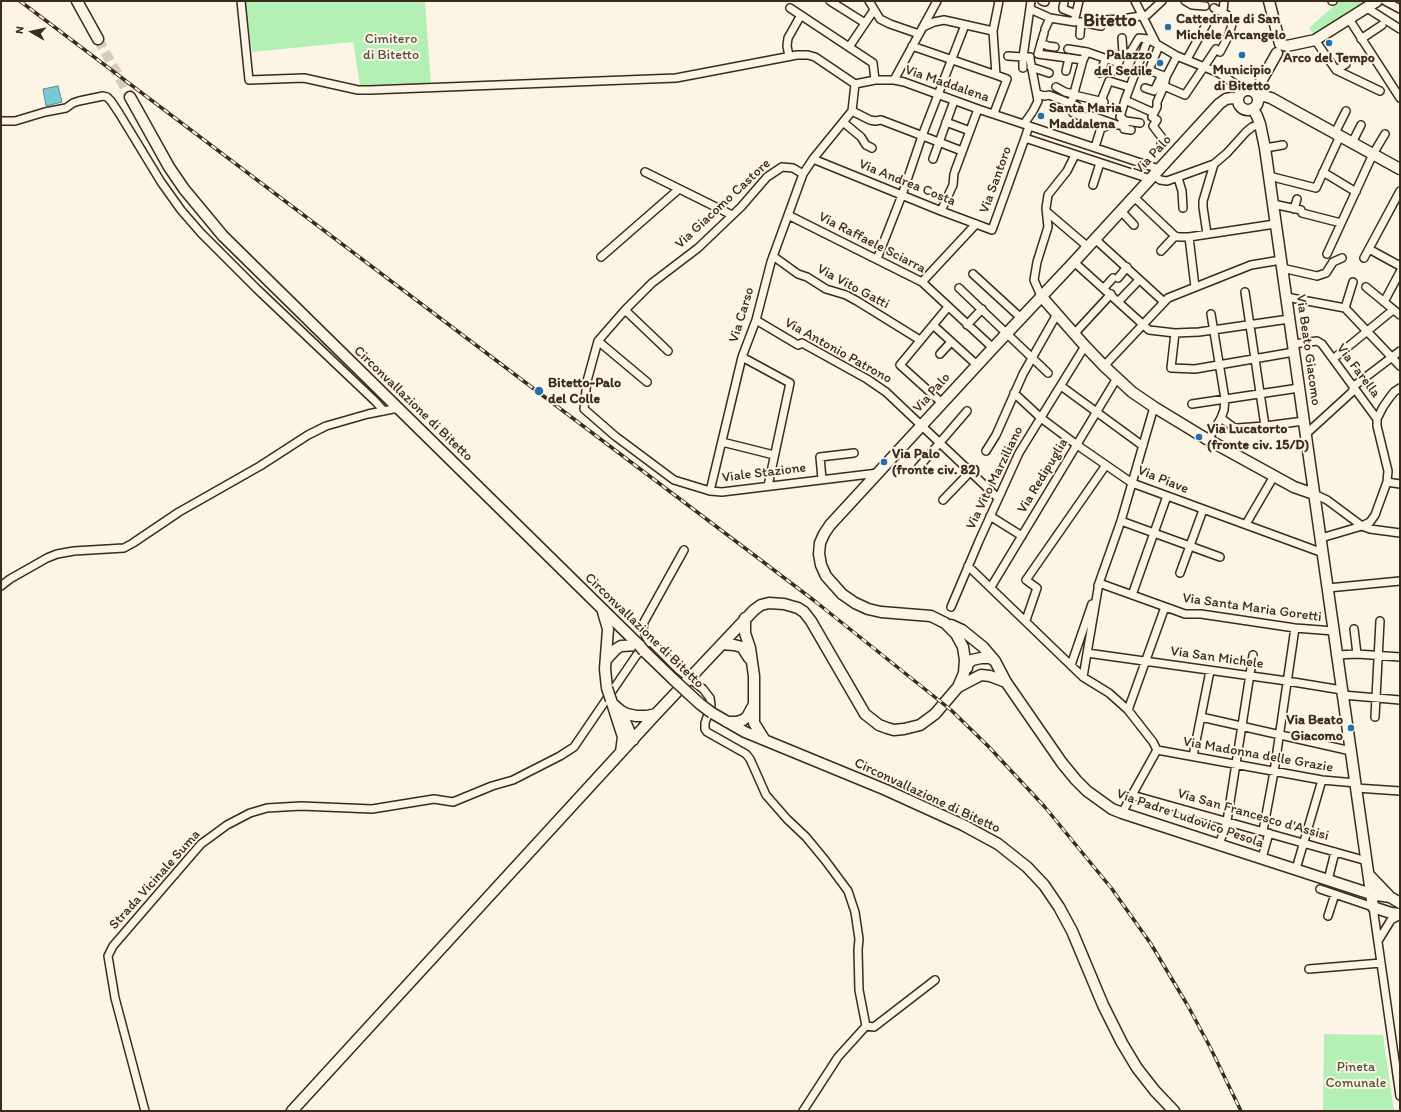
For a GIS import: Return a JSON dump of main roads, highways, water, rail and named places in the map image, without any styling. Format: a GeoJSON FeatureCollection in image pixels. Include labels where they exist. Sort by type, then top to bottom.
{"type":"FeatureCollection","features":[{"type":"Feature","properties":{"kind":"main road"},"geometry":{"type":"LineString","coordinates":[[77,1],[98,39]]}},
{"type":"Feature","properties":{"kind":"main road"},"geometry":{"type":"LineString","coordinates":[[1269,1],[1282,48],[1257,95],[1258,104],[1252,110],[1248,111],[1242,109],[1238,105],[1240,95],[1251,90],[1257,95],[1271,98],[1400,169]]}},
{"type":"Feature","properties":{"kind":"main road"},"geometry":{"type":"LineString","coordinates":[[1282,48],[1305,47],[1377,1]]}},
{"type":"Feature","properties":{"kind":"main road","name":"Via Palo"},"geometry":{"type":"LineString","coordinates":[[958,687],[962,680],[965,667],[964,653],[960,640],[956,634],[945,623],[931,616],[881,612],[868,609],[855,603],[842,594],[826,576],[821,565],[819,554],[820,543],[830,525],[1219,104],[1226,99],[1240,95]]}},
{"type":"Feature","properties":{"kind":"main road","name":"Circonvallazione di Bitetto"},"geometry":{"type":"LineString","coordinates":[[130,97],[169,167],[191,199],[213,226],[641,648],[696,700],[726,722],[765,740],[886,790],[963,825],[998,844],[1027,867],[1044,885],[1072,931],[1103,1005],[1130,1056],[1154,1092],[1174,1111]]}},
{"type":"Feature","properties":{"kind":"main road","name":"Via Beato Giacomo"},"geometry":{"type":"LineString","coordinates":[[1252,110],[1258,116],[1265,148],[1373,907],[1400,915]]}},
{"type":"Feature","properties":{"kind":"main road"},"geometry":{"type":"LineString","coordinates":[[1041,296],[1085,346],[1132,392],[1208,440],[1294,487],[1314,494]]}},
{"type":"Feature","properties":{"kind":"main road"},"geometry":{"type":"LineString","coordinates":[[292,1111],[621,752],[628,739],[656,714],[745,618],[761,605],[768,603],[791,606],[804,612],[811,621],[865,714],[879,725],[887,728],[894,730],[920,725],[935,714],[958,687],[981,675]]}},
{"type":"Feature","properties":{"kind":"main road"},"geometry":{"type":"LineString","coordinates":[[603,610],[608,629],[605,669],[607,688],[628,739]]}},
{"type":"Feature","properties":{"kind":"main road"},"geometry":{"type":"LineString","coordinates":[[745,618],[746,633],[754,676],[754,723],[765,740]]}},
{"type":"Feature","properties":{"kind":"main road","name":"Via Padre Ludovico Pesola"},"geometry":{"type":"LineString","coordinates":[[945,623],[962,630],[984,647],[995,661],[1006,682],[1062,763],[1076,780],[1104,804],[1122,813],[1219,845],[1371,894],[1390,897]]}},
{"type":"Feature","properties":{"kind":"main road"},"geometry":{"type":"LineString","coordinates":[[736,629],[746,633]]}},
{"type":"Feature","properties":{"kind":"main road"},"geometry":{"type":"LineString","coordinates":[[736,629],[742,647],[752,663]]}},
{"type":"Feature","properties":{"kind":"main road"},"geometry":{"type":"LineString","coordinates":[[722,644],[734,644],[742,647]]}},
{"type":"Feature","properties":{"kind":"main road"},"geometry":{"type":"LineString","coordinates":[[606,660],[620,646],[641,648]]}},
{"type":"Feature","properties":{"kind":"main road"},"geometry":{"type":"LineString","coordinates":[[995,661],[990,658],[981,658],[972,660],[965,667],[981,675],[990,676],[1006,682]]}},
{"type":"Feature","properties":{"kind":"main road"},"geometry":{"type":"LineString","coordinates":[[726,722],[737,722],[748,717],[753,704]]}},
{"type":"Feature","properties":{"kind":"main road"},"geometry":{"type":"LineString","coordinates":[[615,705],[636,716],[656,714]]}},
{"type":"Feature","properties":{"kind":"main road"},"geometry":{"type":"LineString","coordinates":[[1368,875],[1390,897],[1400,903]]}},
{"type":"Feature","properties":{"kind":"water"},"geometry":{"type":"Polygon","coordinates":[[[58,86],[62,102],[46,106],[43,89],[58,86]]]}},
{"type":"Feature","properties":{"kind":"tunnel"},"geometry":{"type":"LineString","coordinates":[[98,39],[130,97]]}},
{"type":"Feature","properties":{"kind":"railway"},"geometry":{"type":"LineString","coordinates":[[20,1],[816,602],[951,710],[988,746],[1044,806],[1112,889],[1151,944],[1188,1006],[1241,1111]]}},
{"type":"Feature","properties":{"kind":"place","name":"Cattedrale di San Michele Arcangelo"},"geometry":{"type":"Point","coordinates":[1168,27]}},
{"type":"Feature","properties":{"kind":"place","name":"Arco del Tempo"},"geometry":{"type":"Point","coordinates":[1329,43]}},
{"type":"Feature","properties":{"kind":"place","name":"Municipio di Bitetto"},"geometry":{"type":"Point","coordinates":[1242,55]}},
{"type":"Feature","properties":{"kind":"place","name":"Palazzo del Sedile"},"geometry":{"type":"Point","coordinates":[1160,63]}},
{"type":"Feature","properties":{"kind":"place","name":"Santa Maria Maddalena"},"geometry":{"type":"Point","coordinates":[1041,116]}},
{"type":"Feature","properties":{"kind":"place","name":"Bitetto-Palo del Colle"},"geometry":{"type":"Point","coordinates":[539,391]}},
{"type":"Feature","properties":{"kind":"place","name":"Via Lucatorto (fronte civ. 15/D)"},"geometry":{"type":"Point","coordinates":[1199,437]}},
{"type":"Feature","properties":{"kind":"place","name":"Via Palo (fronte civ. 82)"},"geometry":{"type":"Point","coordinates":[884,462]}},
{"type":"Feature","properties":{"kind":"place","name":"Via Beato Giacomo"},"geometry":{"type":"Point","coordinates":[1351,728]}},
{"type":"Feature","properties":{"kind":"district","name":"Bitetto"},"geometry":{"type":"Point","coordinates":[1110,21]}},
{"type":"Feature","properties":{"kind":"park label","name":"Cimitero di Bitetto"},"geometry":{"type":"Point","coordinates":[391,48]}},
{"type":"Feature","properties":{"kind":"park label","name":"Pineta Comunale"},"geometry":{"type":"Point","coordinates":[1356,1076]}}]}
